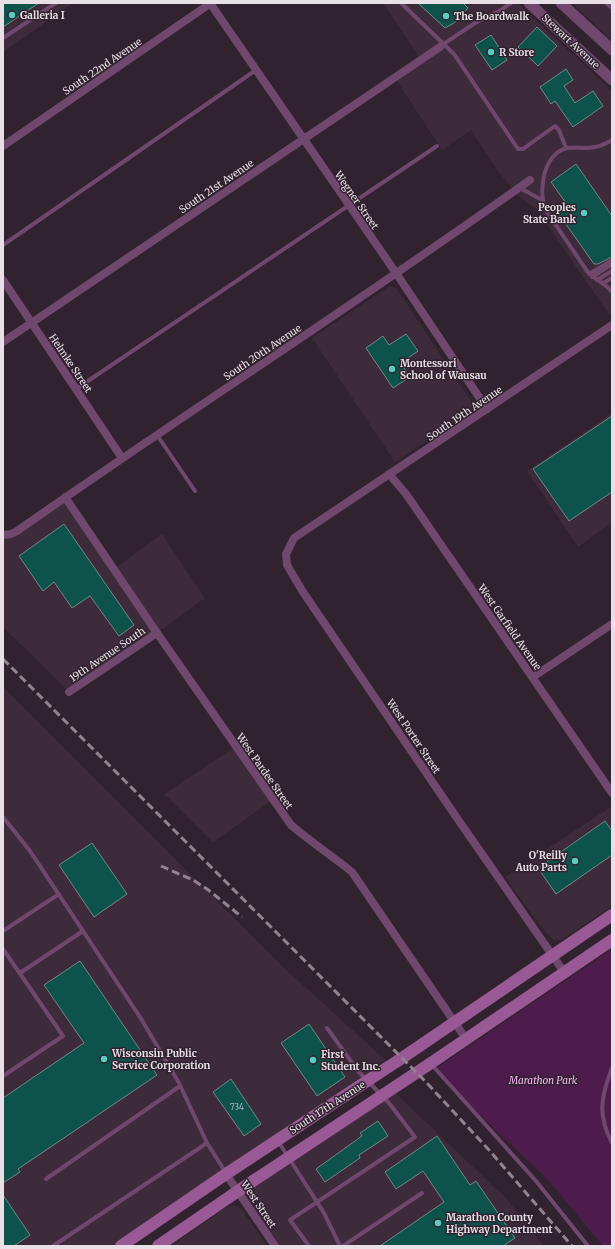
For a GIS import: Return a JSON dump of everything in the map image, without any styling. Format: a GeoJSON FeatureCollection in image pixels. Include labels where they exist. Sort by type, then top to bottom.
{"type":"FeatureCollection","features":[{"type":"Feature","properties":{"kind":"main road","name":"South 17th Avenue"},"geometry":{"type":"LineString","coordinates":[[121,1246],[612,915]]}},
{"type":"Feature","properties":{"kind":"main road","name":"South 17th Avenue"},"geometry":{"type":"LineString","coordinates":[[158,1246],[238,1190],[431,1063],[612,940]]}},
{"type":"Feature","properties":{"kind":"street","name":"Wegner Street"},"geometry":{"type":"LineString","coordinates":[[211,3],[396,273],[487,409]]}},
{"type":"Feature","properties":{"kind":"street","name":"South 22nd Avenue"},"geometry":{"type":"LineString","coordinates":[[3,146],[211,3]]}},
{"type":"Feature","properties":{"kind":"street","name":"Stewart Avenue"},"geometry":{"type":"LineString","coordinates":[[530,3],[612,80]]}},
{"type":"Feature","properties":{"kind":"street","name":"Stewart Avenue"},"geometry":{"type":"LineString","coordinates":[[561,3],[611,47]]}},
{"type":"Feature","properties":{"kind":"street","name":"South 21st Avenue"},"geometry":{"type":"LineString","coordinates":[[3,342],[442,45]]}},
{"type":"Feature","properties":{"kind":"street","name":"South 20th Avenue"},"geometry":{"type":"LineString","coordinates":[[3,535],[18,531],[122,458],[396,273],[530,180]]}},
{"type":"Feature","properties":{"kind":"street","name":"Helmke Street"},"geometry":{"type":"LineString","coordinates":[[3,280],[122,458]]}},
{"type":"Feature","properties":{"kind":"street","name":"South 19th Avenue"},"geometry":{"type":"LineString","coordinates":[[326,517],[612,325]]}},
{"type":"Feature","properties":{"kind":"street","name":"West Garfield Avenue"},"geometry":{"type":"LineString","coordinates":[[389,474],[406,494],[612,793]]}},
{"type":"Feature","properties":{"kind":"street","name":"West Pardee Street"},"geometry":{"type":"LineString","coordinates":[[66,497],[157,632],[291,825],[352,872],[466,1039]]}},
{"type":"Feature","properties":{"kind":"street","name":"West Porter Street"},"geometry":{"type":"LineString","coordinates":[[326,517],[294,538],[286,554],[287,565],[303,592],[564,972]]}},
{"type":"Feature","properties":{"kind":"street"},"geometry":{"type":"LineString","coordinates":[[533,677],[612,624]]}},
{"type":"Feature","properties":{"kind":"street","name":"19th Avenue South"},"geometry":{"type":"LineString","coordinates":[[69,692],[157,632]]}},
{"type":"Feature","properties":{"kind":"street","name":"West Street"},"geometry":{"type":"LineString","coordinates":[[226,1174],[238,1190],[272,1245]]}},
{"type":"Feature","properties":{"kind":"lane"},"geometry":{"type":"LineString","coordinates":[[3,38],[56,3]]}},
{"type":"Feature","properties":{"kind":"lane"},"geometry":{"type":"LineString","coordinates":[[401,3],[464,68],[518,149],[523,149],[555,126],[559,130],[566,148]]}},
{"type":"Feature","properties":{"kind":"lane"},"geometry":{"type":"LineString","coordinates":[[442,45],[475,23],[501,10],[511,3]]}},
{"type":"Feature","properties":{"kind":"lane"},"geometry":{"type":"LineString","coordinates":[[606,3],[612,8]]}},
{"type":"Feature","properties":{"kind":"lane"},"geometry":{"type":"LineString","coordinates":[[3,245],[256,70]]}},
{"type":"Feature","properties":{"kind":"lane"},"geometry":{"type":"LineString","coordinates":[[612,140],[595,147],[566,148],[558,152],[549,161],[546,168],[542,189],[542,200],[550,216],[590,275],[608,286],[612,292]]}},
{"type":"Feature","properties":{"kind":"lane"},"geometry":{"type":"LineString","coordinates":[[76,389],[437,146]]}},
{"type":"Feature","properties":{"kind":"lane"},"geometry":{"type":"LineString","coordinates":[[519,187],[542,200]]}},
{"type":"Feature","properties":{"kind":"lane"},"geometry":{"type":"LineString","coordinates":[[590,275],[612,263]]}},
{"type":"Feature","properties":{"kind":"lane"},"geometry":{"type":"LineString","coordinates":[[597,280],[612,271]]}},
{"type":"Feature","properties":{"kind":"lane"},"geometry":{"type":"LineString","coordinates":[[603,283],[612,278]]}},
{"type":"Feature","properties":{"kind":"lane"},"geometry":{"type":"LineString","coordinates":[[157,435],[195,491]]}},
{"type":"Feature","properties":{"kind":"lane"},"geometry":{"type":"LineString","coordinates":[[3,817],[30,851],[140,1017],[180,1086],[215,1158],[226,1174]]}},
{"type":"Feature","properties":{"kind":"lane"},"geometry":{"type":"LineString","coordinates":[[3,931],[59,894]]}},
{"type":"Feature","properties":{"kind":"lane"},"geometry":{"type":"LineString","coordinates":[[20,973],[83,931]]}},
{"type":"Feature","properties":{"kind":"lane"},"geometry":{"type":"LineString","coordinates":[[3,949],[63,1036],[3,1076]]}},
{"type":"Feature","properties":{"kind":"lane"},"geometry":{"type":"LineString","coordinates":[[309,1246],[290,1220],[416,1137],[355,1067],[327,1028]]}},
{"type":"Feature","properties":{"kind":"lane"},"geometry":{"type":"LineString","coordinates":[[431,1063],[536,1181],[588,1246]]}},
{"type":"Feature","properties":{"kind":"lane"},"geometry":{"type":"LineString","coordinates":[[612,1068],[606,1084],[603,1105],[603,1121],[612,1142]]}},
{"type":"Feature","properties":{"kind":"lane"},"geometry":{"type":"LineString","coordinates":[[46,1179],[180,1086]]}},
{"type":"Feature","properties":{"kind":"lane"},"geometry":{"type":"LineString","coordinates":[[277,1140],[317,1202],[334,1231],[340,1246]]}},
{"type":"Feature","properties":{"kind":"lane"},"geometry":{"type":"LineString","coordinates":[[53,1246],[207,1143]]}},
{"type":"Feature","properties":{"kind":"lane"},"geometry":{"type":"LineString","coordinates":[[343,1246],[422,1192]]}},
{"type":"Feature","properties":{"kind":"shaded area"},"geometry":{"type":"Polygon","coordinates":[[[3,3],[73,3],[3,52],[3,3]]]}},
{"type":"Feature","properties":{"kind":"shaded area"},"geometry":{"type":"Polygon","coordinates":[[[383,3],[518,3],[612,91],[612,314],[610,316],[537,210],[518,196],[498,171],[471,130],[442,150],[397,81],[423,63],[383,3]]]}},
{"type":"Feature","properties":{"kind":"shaded area"},"geometry":{"type":"Polygon","coordinates":[[[572,3],[612,3],[612,41],[607,36],[572,3]]]}},
{"type":"Feature","properties":{"kind":"shaded area","name":"Montessori School of Wausau"},"geometry":{"type":"Polygon","coordinates":[[[390,286],[396,288],[399,292],[473,404],[472,409],[468,413],[395,462],[312,338],[390,286]]]}},
{"type":"Feature","properties":{"kind":"shaded area"},"geometry":{"type":"Polygon","coordinates":[[[612,413],[612,522],[578,547],[527,471],[612,413]]]}},
{"type":"Feature","properties":{"kind":"shaded area"},"geometry":{"type":"Polygon","coordinates":[[[65,497],[114,569],[162,534],[205,598],[157,633],[69,692],[3,627],[3,535],[65,497]]]}},
{"type":"Feature","properties":{"kind":"shaded area"},"geometry":{"type":"Polygon","coordinates":[[[3,687],[281,965],[391,1065],[121,1246],[3,1246],[3,687]]]}},
{"type":"Feature","properties":{"kind":"shaded area"},"geometry":{"type":"Polygon","coordinates":[[[236,746],[273,800],[213,842],[164,794],[236,746]]]}},
{"type":"Feature","properties":{"kind":"shaded area"},"geometry":{"type":"Polygon","coordinates":[[[612,806],[612,906],[561,940],[554,940],[545,932],[505,877],[612,806]]]}},
{"type":"Feature","properties":{"kind":"shaded area"},"geometry":{"type":"Polygon","coordinates":[[[391,1089],[506,1198],[544,1246],[275,1246],[238,1191],[391,1089]]]}},
{"type":"Feature","properties":{"kind":"shaded area"},"geometry":{"type":"Polygon","coordinates":[[[233,1205],[243,1211],[267,1246],[171,1246],[224,1209],[233,1205]]]}},
{"type":"Feature","properties":{"kind":"green space","name":"Marathon Park"},"geometry":{"type":"Polygon","coordinates":[[[612,949],[612,1246],[603,1246],[550,1182],[434,1070],[612,949]]]}},
{"type":"Feature","properties":{"kind":"building","name":"Galleria I"},"geometry":{"type":"Polygon","coordinates":[[[3,3],[39,3],[3,27],[3,3]]]}},
{"type":"Feature","properties":{"kind":"building","name":"The Boardwalk"},"geometry":{"type":"Polygon","coordinates":[[[418,3],[463,3],[468,8],[454,23],[445,28],[418,3]]]}},
{"type":"Feature","properties":{"kind":"building"},"geometry":{"type":"Polygon","coordinates":[[[537,27],[557,46],[538,66],[518,47],[537,27]]]}},
{"type":"Feature","properties":{"kind":"building","name":"R Store"},"geometry":{"type":"Polygon","coordinates":[[[491,35],[507,60],[492,70],[475,45],[491,35]]]}},
{"type":"Feature","properties":{"kind":"building"},"geometry":{"type":"Polygon","coordinates":[[[566,69],[573,80],[564,86],[575,103],[593,91],[603,106],[573,127],[555,101],[551,104],[540,87],[566,69]]]}},
{"type":"Feature","properties":{"kind":"building","name":"Peoples State Bank"},"geometry":{"type":"Polygon","coordinates":[[[576,164],[612,216],[612,257],[598,264],[594,264],[556,210],[566,203],[551,182],[576,164]]]}},
{"type":"Feature","properties":{"kind":"building"},"geometry":{"type":"Polygon","coordinates":[[[406,334],[418,351],[401,363],[410,377],[393,388],[366,348],[383,336],[389,345],[406,334]]]}},
{"type":"Feature","properties":{"kind":"building"},"geometry":{"type":"Polygon","coordinates":[[[612,416],[612,492],[569,521],[533,469],[612,416]]]}},
{"type":"Feature","properties":{"kind":"building"},"geometry":{"type":"Polygon","coordinates":[[[64,524],[134,625],[119,636],[90,596],[72,608],[54,582],[43,591],[19,556],[64,524]]]}},
{"type":"Feature","properties":{"kind":"building","name":"O'Reilly Auto Parts"},"geometry":{"type":"Polygon","coordinates":[[[605,821],[612,831],[612,855],[556,894],[538,868],[605,821]]]}},
{"type":"Feature","properties":{"kind":"building"},"geometry":{"type":"Polygon","coordinates":[[[92,843],[127,894],[94,917],[59,865],[92,843]]]}},
{"type":"Feature","properties":{"kind":"building","name":"Wisconsin Public Service Corporation"},"geometry":{"type":"Polygon","coordinates":[[[80,961],[157,1075],[18,1169],[20,1172],[3,1183],[3,1098],[84,1043],[44,985],[80,961]]]}},
{"type":"Feature","properties":{"kind":"building","name":"First Student Inc."},"geometry":{"type":"Polygon","coordinates":[[[309,1024],[345,1077],[317,1096],[281,1043],[309,1024]]]}},
{"type":"Feature","properties":{"kind":"building"},"geometry":{"type":"Polygon","coordinates":[[[231,1079],[261,1124],[244,1136],[213,1092],[231,1079]]]}},
{"type":"Feature","properties":{"kind":"building"},"geometry":{"type":"Polygon","coordinates":[[[378,1121],[388,1136],[359,1155],[360,1158],[325,1182],[316,1169],[362,1136],[360,1133],[378,1121]]]}},
{"type":"Feature","properties":{"kind":"building"},"geometry":{"type":"Polygon","coordinates":[[[437,1136],[470,1185],[476,1181],[515,1238],[503,1246],[380,1246],[444,1202],[423,1171],[396,1189],[385,1172],[437,1136]]]}},
{"type":"Feature","properties":{"kind":"building"},"geometry":{"type":"Polygon","coordinates":[[[3,1195],[30,1235],[14,1246],[3,1246],[3,1195]]]}},
{"type":"Feature","properties":{"kind":"railway"},"geometry":{"type":"LineString","coordinates":[[3,659],[425,1081],[489,1150],[572,1246]]}},
{"type":"Feature","properties":{"kind":"railway"},"geometry":{"type":"LineString","coordinates":[[161,866],[193,880],[207,889],[242,917]]}},
{"type":"Feature","properties":{"kind":"place","name":"Galleria I"},"geometry":{"type":"Point","coordinates":[12,15]}},
{"type":"Feature","properties":{"kind":"place","name":"The Boardwalk"},"geometry":{"type":"Point","coordinates":[446,16]}},
{"type":"Feature","properties":{"kind":"place","name":"R Store"},"geometry":{"type":"Point","coordinates":[491,52]}},
{"type":"Feature","properties":{"kind":"place","name":"Peoples State Bank"},"geometry":{"type":"Point","coordinates":[584,213]}},
{"type":"Feature","properties":{"kind":"place","name":"Montessori School of Wausau"},"geometry":{"type":"Point","coordinates":[392,369]}},
{"type":"Feature","properties":{"kind":"place","name":"O'Reilly Auto Parts"},"geometry":{"type":"Point","coordinates":[575,861]}},
{"type":"Feature","properties":{"kind":"place","name":"Wisconsin Public Service Corporation"},"geometry":{"type":"Point","coordinates":[104,1059]}},
{"type":"Feature","properties":{"kind":"place","name":"First Student Inc."},"geometry":{"type":"Point","coordinates":[313,1060]}},
{"type":"Feature","properties":{"kind":"place","name":"Marathon County Highway Department"},"geometry":{"type":"Point","coordinates":[438,1223]}}]}
